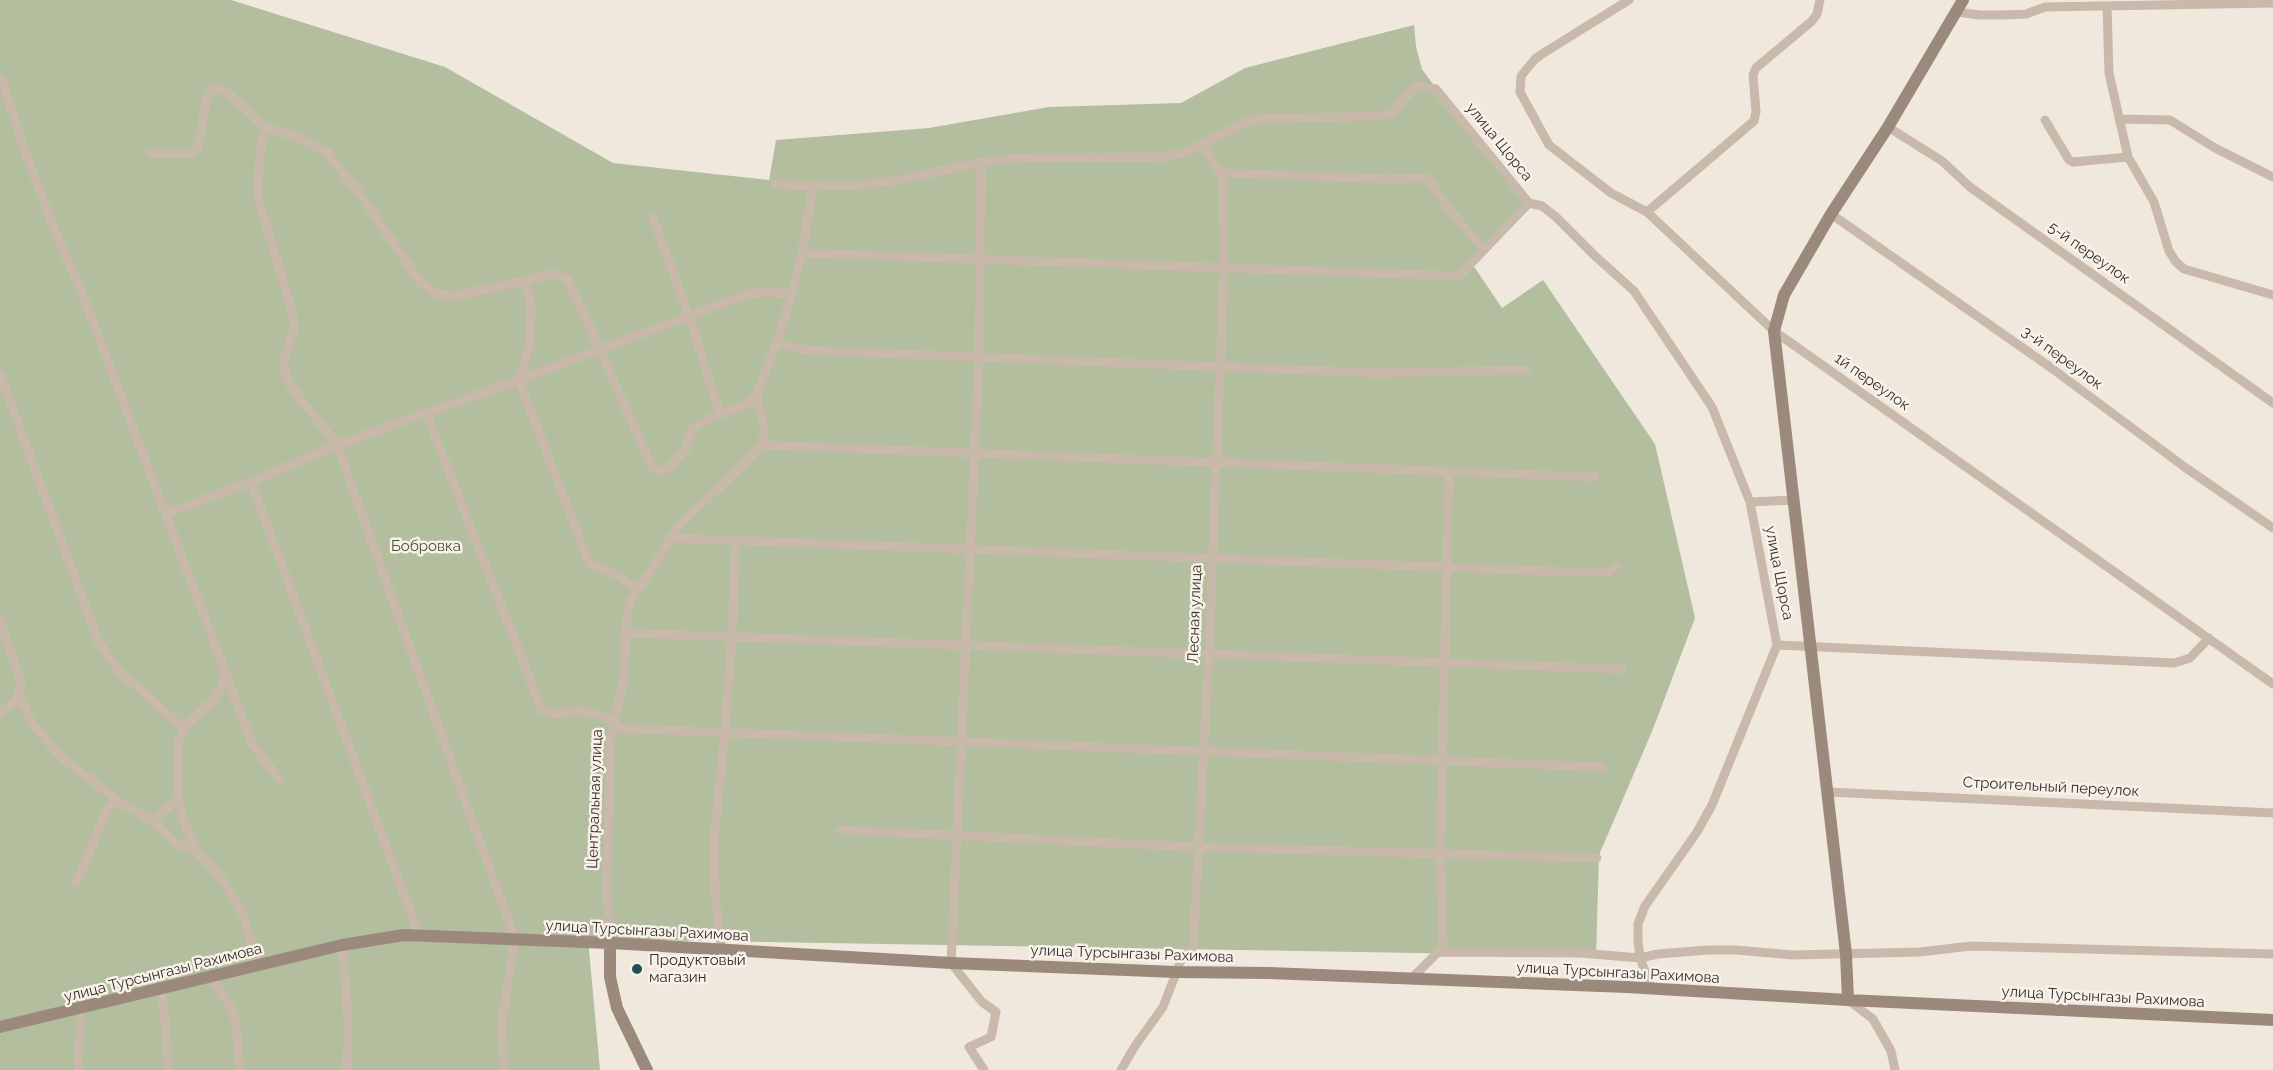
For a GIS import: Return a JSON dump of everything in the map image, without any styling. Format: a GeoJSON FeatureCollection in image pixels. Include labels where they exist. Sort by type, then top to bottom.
{"type":"FeatureCollection","features":[{"type":"Feature","properties":{"kind":"street","name":"1й переулок"},"geometry":{"type":"LineString","coordinates":[[1629,0],[1535,59],[1521,76],[1520,92],[1549,145],[1611,193],[1647,212],[1774,331],[2273,684]]}},
{"type":"Feature","properties":{"kind":"street"},"geometry":{"type":"LineString","coordinates":[[1647,212],[1754,121],[1756,112],[1752,75],[1756,68],[1812,21],[1817,14],[1820,0]]}},
{"type":"Feature","properties":{"kind":"street","name":"улица Щорса"},"geometry":{"type":"LineString","coordinates":[[1848,1000],[1846,954],[1774,331],[1784,295],[1963,0]]}},
{"type":"Feature","properties":{"kind":"street"},"geometry":{"type":"LineString","coordinates":[[1957,12],[2004,15],[2026,14],[2045,7],[2273,3]]}},
{"type":"Feature","properties":{"kind":"street"},"geometry":{"type":"LineString","coordinates":[[2108,6],[2109,73],[2128,157],[2154,202],[2169,251],[2175,262],[2184,269],[2273,295]]}},
{"type":"Feature","properties":{"kind":"street"},"geometry":{"type":"LineString","coordinates":[[0,80],[2,80],[54,229],[82,293],[167,513],[252,744],[280,780]]}},
{"type":"Feature","properties":{"kind":"street","name":"улица Щорса"},"geometry":{"type":"LineString","coordinates":[[1202,144],[1246,122],[1260,119],[1378,116],[1394,111],[1415,86],[1436,89],[1529,203],[1542,206],[1556,217],[1634,291],[1712,407],[1750,502],[1777,645]]}},
{"type":"Feature","properties":{"kind":"street"},"geometry":{"type":"LineString","coordinates":[[150,153],[193,154],[198,149],[206,100],[212,88],[223,89],[265,127],[297,137],[326,151],[359,193],[420,282],[438,294],[455,296],[554,274],[567,279],[651,465],[658,471],[670,466],[686,450],[694,427],[741,406],[756,396],[777,342],[792,294],[802,253],[813,186]]}},
{"type":"Feature","properties":{"kind":"street"},"geometry":{"type":"LineString","coordinates":[[2119,119],[2170,120],[2215,148],[2273,177]]}},
{"type":"Feature","properties":{"kind":"street"},"geometry":{"type":"LineString","coordinates":[[2045,120],[2069,160],[2073,162],[2128,157]]}},
{"type":"Feature","properties":{"kind":"street"},"geometry":{"type":"LineString","coordinates":[[265,127],[257,195],[292,311],[294,328],[284,364],[292,388],[337,446],[515,939],[502,1020],[504,1070]]}},
{"type":"Feature","properties":{"kind":"street","name":"5-й переулок"},"geometry":{"type":"LineString","coordinates":[[1887,127],[1942,161],[1970,187],[2273,404]]}},
{"type":"Feature","properties":{"kind":"street"},"geometry":{"type":"LineString","coordinates":[[775,184],[813,186],[878,183],[981,162],[1020,158],[1164,157],[1184,153],[1202,144],[1221,173],[1390,179],[1428,178],[1450,210],[1484,250]]}},
{"type":"Feature","properties":{"kind":"street"},"geometry":{"type":"LineString","coordinates":[[981,162],[979,357],[951,963],[982,1002],[996,1012],[991,1037],[969,1047],[984,1070]]}},
{"type":"Feature","properties":{"kind":"street","name":"Лесная улица"},"geometry":{"type":"LineString","coordinates":[[1121,1070],[1163,1007],[1183,955],[1192,948],[1209,654],[1224,268],[1221,173]]}},
{"type":"Feature","properties":{"kind":"street"},"geometry":{"type":"LineString","coordinates":[[802,253],[1459,276],[1529,203]]}},
{"type":"Feature","properties":{"kind":"street","name":"3-й переулок"},"geometry":{"type":"LineString","coordinates":[[1832,214],[2050,367],[2186,468],[2273,528]]}},
{"type":"Feature","properties":{"kind":"street"},"geometry":{"type":"LineString","coordinates":[[653,218],[689,315],[720,414]]}},
{"type":"Feature","properties":{"kind":"street"},"geometry":{"type":"LineString","coordinates":[[524,281],[531,302],[530,343],[519,380],[589,563],[620,577],[638,591]]}},
{"type":"Feature","properties":{"kind":"street"},"geometry":{"type":"LineString","coordinates":[[167,513],[337,446],[747,294],[766,292],[792,294]]}},
{"type":"Feature","properties":{"kind":"street"},"geometry":{"type":"LineString","coordinates":[[777,342],[799,349],[823,351],[1378,373],[1527,370]]}},
{"type":"Feature","properties":{"kind":"street"},"geometry":{"type":"LineString","coordinates":[[0,374],[99,644],[123,676],[184,729]]}},
{"type":"Feature","properties":{"kind":"street"},"geometry":{"type":"LineString","coordinates":[[756,396],[765,431],[761,445],[1594,477]]}},
{"type":"Feature","properties":{"kind":"street"},"geometry":{"type":"LineString","coordinates":[[426,413],[542,710],[553,714],[577,711],[597,714],[613,724],[726,732],[1603,767]]}},
{"type":"Feature","properties":{"kind":"street","name":"Центральная улица"},"geometry":{"type":"LineString","coordinates":[[647,1070],[617,1008],[609,977],[607,832],[609,742],[624,678],[625,633],[630,600],[638,591],[678,526],[761,445]]}},
{"type":"Feature","properties":{"kind":"street"},"geometry":{"type":"LineString","coordinates":[[1412,978],[1438,952],[1443,942],[1440,854],[1449,472]]}},
{"type":"Feature","properties":{"kind":"street"},"geometry":{"type":"LineString","coordinates":[[250,482],[419,935]]}},
{"type":"Feature","properties":{"kind":"street"},"geometry":{"type":"LineString","coordinates":[[1750,502],[1793,500]]}},
{"type":"Feature","properties":{"kind":"street"},"geometry":{"type":"LineString","coordinates":[[670,538],[1609,572],[1616,566]]}},
{"type":"Feature","properties":{"kind":"street"},"geometry":{"type":"LineString","coordinates":[[722,951],[715,896],[714,841],[726,732],[736,541]]}},
{"type":"Feature","properties":{"kind":"street"},"geometry":{"type":"LineString","coordinates":[[0,620],[21,682],[15,702],[0,712]]}},
{"type":"Feature","properties":{"kind":"street"},"geometry":{"type":"LineString","coordinates":[[625,633],[1622,669]]}},
{"type":"Feature","properties":{"kind":"street"},"geometry":{"type":"LineString","coordinates":[[1652,989],[1640,958],[1638,924],[1645,906],[1697,832],[1712,805],[1777,645],[2174,663],[2190,658],[2209,638]]}},
{"type":"Feature","properties":{"kind":"street"},"geometry":{"type":"LineString","coordinates":[[225,671],[222,686],[213,702],[187,724],[178,741],[178,798],[184,822],[197,851],[225,883],[244,917],[258,966]]}},
{"type":"Feature","properties":{"kind":"street"},"geometry":{"type":"LineString","coordinates":[[19,694],[32,723],[60,756],[121,803],[153,821],[176,843],[197,851]]}},
{"type":"Feature","properties":{"kind":"street","name":"Строительный переулок"},"geometry":{"type":"LineString","coordinates":[[1828,792],[2273,813]]}},
{"type":"Feature","properties":{"kind":"street"},"geometry":{"type":"LineString","coordinates":[[153,821],[178,798]]}},
{"type":"Feature","properties":{"kind":"street"},"geometry":{"type":"LineString","coordinates":[[77,882],[108,807],[121,803]]}},
{"type":"Feature","properties":{"kind":"street"},"geometry":{"type":"LineString","coordinates":[[840,830],[1199,847],[1597,858]]}},
{"type":"Feature","properties":{"kind":"street","name":"улица Турсынгазы Рахимова"},"geometry":{"type":"LineString","coordinates":[[0,1027],[342,945],[404,935],[610,943],[951,963],[1412,978],[2273,1020]]}},
{"type":"Feature","properties":{"kind":"street"},"geometry":{"type":"LineString","coordinates":[[342,945],[348,1020],[347,1070]]}},
{"type":"Feature","properties":{"kind":"street"},"geometry":{"type":"LineString","coordinates":[[1438,952],[1580,953],[1640,958],[1658,954],[1708,950],[1793,955],[1920,952],[1971,946],[2273,954]]}},
{"type":"Feature","properties":{"kind":"street"},"geometry":{"type":"LineString","coordinates":[[212,977],[235,1015],[240,1070]]}},
{"type":"Feature","properties":{"kind":"street"},"geometry":{"type":"LineString","coordinates":[[161,990],[169,1070]]}},
{"type":"Feature","properties":{"kind":"street"},"geometry":{"type":"LineString","coordinates":[[1848,1000],[1873,1019],[1891,1051],[1895,1070]]}},
{"type":"Feature","properties":{"kind":"street"},"geometry":{"type":"LineString","coordinates":[[78,1070],[81,1008]]}},
{"type":"Feature","properties":{"kind":"green space","name":"Бобровка"},"geometry":{"type":"Polygon","coordinates":[[[0,0],[231,0],[445,67],[613,163],[769,180],[776,140],[929,128],[1049,107],[1181,103],[1245,68],[1414,25],[1416,47],[1422,69],[1462,124],[1529,205],[1471,262],[1502,308],[1543,280],[1655,444],[1695,618],[1653,729],[1599,855],[1596,956],[588,939],[600,1070],[0,1070],[0,0]]]}},
{"type":"Feature","properties":{"kind":"place","name":"Продуктовый магазин"},"geometry":{"type":"Point","coordinates":[637,969]}}]}
